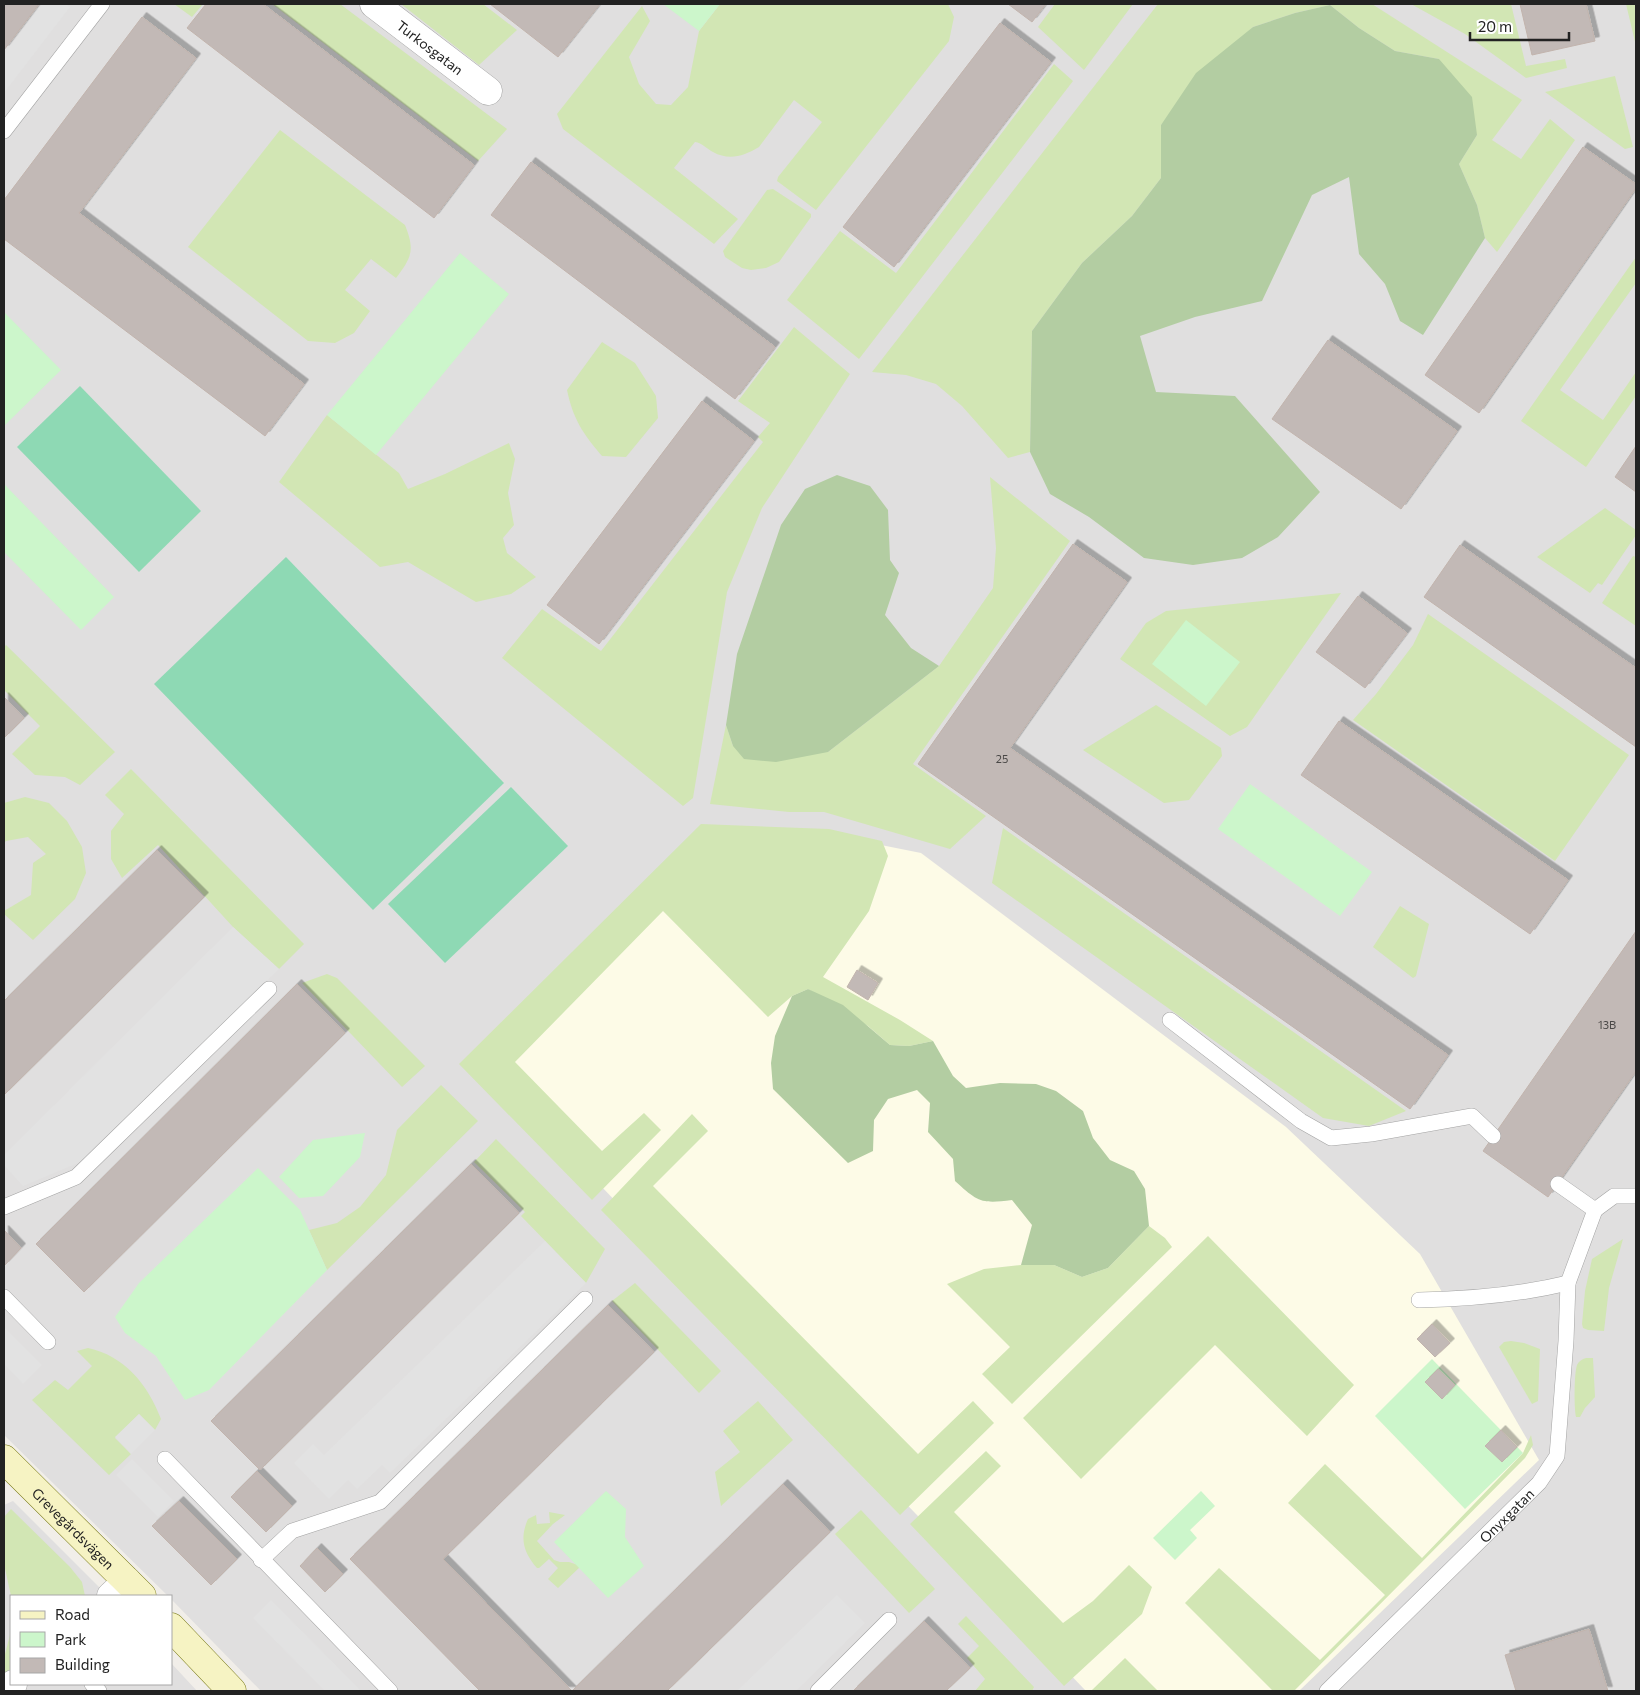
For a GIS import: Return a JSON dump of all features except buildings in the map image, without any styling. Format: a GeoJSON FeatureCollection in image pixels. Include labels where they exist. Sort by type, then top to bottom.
{"type":"FeatureCollection","features":[{"type":"Feature","properties":{"kind":"street","name":"Turkosgatan"},"geometry":{"type":"LineString","coordinates":[[374,4],[488,91]]}},
{"type":"Feature","properties":{"kind":"street","name":"Grevegårdsvägen"},"geometry":{"type":"LineString","coordinates":[[4,1459],[127,1591]]}},
{"type":"Feature","properties":{"kind":"street"},"geometry":{"type":"LineString","coordinates":[[172,1628],[232,1691]]}},
{"type":"Feature","properties":{"kind":"lane"},"geometry":{"type":"LineString","coordinates":[[4,131],[102,4]]}},
{"type":"Feature","properties":{"kind":"lane"},"geometry":{"type":"LineString","coordinates":[[4,1207],[76,1176],[270,989]]}},
{"type":"Feature","properties":{"kind":"lane"},"geometry":{"type":"LineString","coordinates":[[1170,1020],[1301,1121],[1331,1138],[1371,1134],[1472,1116],[1493,1136]]}},
{"type":"Feature","properties":{"kind":"lane"},"geometry":{"type":"LineString","coordinates":[[1558,1184],[1595,1210],[1614,1196],[1636,1196]]}},
{"type":"Feature","properties":{"kind":"lane","name":"Onyxgatan"},"geometry":{"type":"LineString","coordinates":[[1327,1691],[1539,1483],[1557,1456],[1566,1341],[1568,1284],[1595,1210]]}},
{"type":"Feature","properties":{"kind":"lane"},"geometry":{"type":"LineString","coordinates":[[1419,1300],[1462,1300],[1529,1292],[1568,1284]]}},
{"type":"Feature","properties":{"kind":"lane"},"geometry":{"type":"LineString","coordinates":[[4,1297],[48,1342]]}},
{"type":"Feature","properties":{"kind":"lane"},"geometry":{"type":"LineString","coordinates":[[261,1560],[292,1531],[380,1502],[585,1299]]}},
{"type":"Feature","properties":{"kind":"lane"},"geometry":{"type":"LineString","coordinates":[[165,1459],[390,1691]]}},
{"type":"Feature","properties":{"kind":"lane"},"geometry":{"type":"LineString","coordinates":[[818,1691],[889,1620]]}},
{"type":"Feature","properties":{"kind":"shaded area"},"geometry":{"type":"Polygon","coordinates":[[[4,4],[1636,4],[1636,1691],[261,1691],[172,1600],[172,1595],[167,1595],[4,1435],[4,4]]]}},
{"type":"Feature","properties":{"kind":"shaded area"},"geometry":{"type":"Polygon","coordinates":[[[42,4],[66,4],[70,7],[4,93],[4,54],[42,4]]]}},
{"type":"Feature","properties":{"kind":"shaded area"},"geometry":{"type":"Polygon","coordinates":[[[704,829],[826,834],[921,853],[1286,1127],[1420,1254],[1539,1460],[1299,1691],[1086,1691],[477,1057],[704,829]]]}},
{"type":"Feature","properties":{"kind":"shaded area"},"geometry":{"type":"Polygon","coordinates":[[[233,927],[279,969],[80,1162],[23,1186],[4,1165],[4,1155],[233,927]]]}},
{"type":"Feature","properties":{"kind":"shaded area"},"geometry":{"type":"Polygon","coordinates":[[[545,1241],[586,1283],[390,1473],[382,1465],[357,1489],[348,1480],[329,1499],[294,1463],[313,1444],[324,1455],[545,1241]]]}},
{"type":"Feature","properties":{"kind":"shaded area"},"geometry":{"type":"Polygon","coordinates":[[[4,1327],[42,1365],[23,1384],[4,1364],[4,1327]]]}},
{"type":"Feature","properties":{"kind":"shaded area"},"geometry":{"type":"Polygon","coordinates":[[[139,1414],[155,1430],[131,1454],[115,1437],[139,1414]]]}},
{"type":"Feature","properties":{"kind":"shaded area"},"geometry":{"type":"Polygon","coordinates":[[[132,1459],[174,1501],[158,1517],[116,1475],[132,1459]]]}},
{"type":"Feature","properties":{"kind":"shaded area"},"geometry":{"type":"Polygon","coordinates":[[[13,1501],[107,1595],[10,1595],[10,1685],[172,1685],[172,1664],[197,1691],[4,1691],[4,1505],[13,1501]]]}},
{"type":"Feature","properties":{"kind":"shaded area"},"geometry":{"type":"Polygon","coordinates":[[[837,1595],[865,1623],[796,1691],[737,1691],[837,1595]]]}},
{"type":"Feature","properties":{"kind":"shaded area"},"geometry":{"type":"Polygon","coordinates":[[[271,1600],[361,1691],[325,1691],[253,1618],[271,1600]]]}},
{"type":"Feature","properties":{"kind":"green space"},"geometry":{"type":"Polygon","coordinates":[[[174,4],[203,4],[192,17],[174,4]]]}},
{"type":"Feature","properties":{"kind":"green space"},"geometry":{"type":"Polygon","coordinates":[[[272,4],[340,4],[507,129],[478,161],[272,4]]]}},
{"type":"Feature","properties":{"kind":"green space"},"geometry":{"type":"Polygon","coordinates":[[[401,4],[483,4],[517,30],[479,65],[401,4]]]}},
{"type":"Feature","properties":{"kind":"green space"},"geometry":{"type":"Polygon","coordinates":[[[663,4],[720,4],[699,31],[663,4]]]}},
{"type":"Feature","properties":{"kind":"green space"},"geometry":{"type":"Polygon","coordinates":[[[720,4],[948,4],[954,17],[949,41],[816,210],[777,181],[778,177],[822,122],[794,100],[759,147],[748,153],[731,157],[719,155],[695,142],[674,168],[738,219],[714,244],[563,129],[557,114],[642,6],[650,21],[629,57],[639,84],[656,104],[671,105],[688,87],[699,31],[720,4]]]}},
{"type":"Feature","properties":{"kind":"green space"},"geometry":{"type":"Polygon","coordinates":[[[1055,4],[1133,4],[1084,70],[1038,27],[1055,4]]]}},
{"type":"Feature","properties":{"kind":"green space"},"geometry":{"type":"Polygon","coordinates":[[[1158,4],[1372,4],[1522,100],[1492,140],[1521,159],[1550,119],[1575,140],[1497,252],[1485,238],[1477,205],[1459,164],[1477,135],[1439,59],[1395,51],[1359,28],[1330,5],[1295,13],[1253,27],[1161,125],[1161,178],[1132,216],[1082,263],[1032,331],[1030,452],[1008,458],[962,406],[936,384],[906,375],[872,372],[1158,4]]]}},
{"type":"Feature","properties":{"kind":"green space"},"geometry":{"type":"Polygon","coordinates":[[[1411,4],[1511,4],[1526,66],[1565,59],[1567,68],[1526,78],[1465,34],[1411,4]]]}},
{"type":"Feature","properties":{"kind":"green space"},"geometry":{"type":"Polygon","coordinates":[[[1626,4],[1636,4],[1636,46],[1626,4]]]}},
{"type":"Feature","properties":{"kind":"green space"},"geometry":{"type":"Polygon","coordinates":[[[1330,5],[1359,28],[1395,51],[1439,59],[1472,97],[1477,135],[1459,164],[1477,205],[1485,238],[1423,335],[1400,321],[1385,284],[1359,254],[1349,177],[1312,195],[1262,301],[1195,317],[1140,336],[1156,392],[1235,396],[1320,492],[1278,537],[1242,558],[1193,565],[1144,558],[1089,517],[1050,494],[1030,452],[1032,331],[1082,263],[1132,216],[1161,178],[1161,125],[1196,73],[1253,27],[1295,13],[1330,5]]]}},
{"type":"Feature","properties":{"kind":"green space"},"geometry":{"type":"Polygon","coordinates":[[[1054,64],[1073,81],[859,359],[787,300],[840,231],[896,273],[1054,64]]]}},
{"type":"Feature","properties":{"kind":"green space"},"geometry":{"type":"Polygon","coordinates":[[[1615,76],[1633,147],[1625,149],[1545,92],[1615,76]]]}},
{"type":"Feature","properties":{"kind":"green space"},"geometry":{"type":"Polygon","coordinates":[[[280,130],[405,225],[410,241],[409,259],[396,278],[371,259],[345,290],[370,311],[354,333],[335,343],[308,341],[188,247],[280,130]]]}},
{"type":"Feature","properties":{"kind":"green space"},"geometry":{"type":"Polygon","coordinates":[[[773,189],[811,214],[811,217],[779,262],[766,268],[751,270],[742,268],[725,257],[723,251],[767,190],[773,189]]]}},
{"type":"Feature","properties":{"kind":"green space"},"geometry":{"type":"Polygon","coordinates":[[[460,253],[509,294],[376,455],[327,415],[460,253]]]}},
{"type":"Feature","properties":{"kind":"green space"},"geometry":{"type":"Polygon","coordinates":[[[1636,257],[1636,283],[1560,390],[1603,420],[1636,372],[1636,396],[1586,467],[1521,421],[1636,257]]]}},
{"type":"Feature","properties":{"kind":"green space"},"geometry":{"type":"Polygon","coordinates":[[[4,312],[61,370],[4,426],[4,312]]]}},
{"type":"Feature","properties":{"kind":"green space"},"geometry":{"type":"Polygon","coordinates":[[[794,327],[850,374],[762,508],[727,592],[693,798],[683,806],[502,658],[542,609],[601,651],[763,442],[758,437],[770,423],[738,401],[794,327]]]}},
{"type":"Feature","properties":{"kind":"green space"},"geometry":{"type":"Polygon","coordinates":[[[602,342],[635,363],[656,396],[658,418],[626,457],[602,456],[580,426],[572,409],[567,390],[602,342]]]}},
{"type":"Feature","properties":{"kind":"green space"},"geometry":{"type":"Polygon","coordinates":[[[80,386],[201,511],[139,572],[17,447],[80,386]]]}},
{"type":"Feature","properties":{"kind":"green space"},"geometry":{"type":"Polygon","coordinates":[[[327,415],[399,473],[408,489],[445,474],[509,443],[515,459],[508,493],[514,525],[503,538],[507,553],[536,577],[511,594],[476,602],[408,562],[380,567],[279,482],[327,415]]]}},
{"type":"Feature","properties":{"kind":"green space"},"geometry":{"type":"Polygon","coordinates":[[[837,475],[870,486],[888,510],[890,560],[899,573],[885,615],[911,648],[939,666],[828,752],[776,762],[744,759],[733,746],[726,725],[737,654],[781,525],[805,489],[837,475]]]}},
{"type":"Feature","properties":{"kind":"green space"},"geometry":{"type":"Polygon","coordinates":[[[990,477],[1070,541],[913,764],[986,816],[950,849],[824,812],[789,812],[710,804],[726,725],[733,746],[828,752],[939,666],[993,588],[996,548],[990,477]]]}},
{"type":"Feature","properties":{"kind":"green space"},"geometry":{"type":"Polygon","coordinates":[[[4,484],[114,597],[81,630],[4,552],[4,484]]]}},
{"type":"Feature","properties":{"kind":"green space"},"geometry":{"type":"Polygon","coordinates":[[[1605,508],[1636,530],[1636,535],[1602,585],[1598,583],[1590,593],[1537,557],[1605,508]]]}},
{"type":"Feature","properties":{"kind":"green space"},"geometry":{"type":"Polygon","coordinates":[[[1633,556],[1636,557],[1636,626],[1602,603],[1633,556]]]}},
{"type":"Feature","properties":{"kind":"green space"},"geometry":{"type":"Polygon","coordinates":[[[286,557],[504,783],[373,910],[154,684],[286,557]]]}},
{"type":"Feature","properties":{"kind":"green space"},"geometry":{"type":"Polygon","coordinates":[[[1341,593],[1247,727],[1230,736],[1120,659],[1146,623],[1166,611],[1341,593]]]}},
{"type":"Feature","properties":{"kind":"green space"},"geometry":{"type":"Polygon","coordinates":[[[1428,614],[1629,755],[1555,861],[1353,720],[1376,694],[1413,645],[1428,614]]]}},
{"type":"Feature","properties":{"kind":"green space"},"geometry":{"type":"Polygon","coordinates":[[[1186,620],[1240,662],[1206,706],[1152,664],[1186,620]]]}},
{"type":"Feature","properties":{"kind":"green space"},"geometry":{"type":"Polygon","coordinates":[[[6,645],[115,752],[80,785],[65,777],[35,775],[12,754],[40,726],[4,690],[4,647],[6,645]]]}},
{"type":"Feature","properties":{"kind":"green space"},"geometry":{"type":"Polygon","coordinates":[[[1156,705],[1221,748],[1222,756],[1189,800],[1164,803],[1083,750],[1156,705]]]}},
{"type":"Feature","properties":{"kind":"green space"},"geometry":{"type":"Polygon","coordinates":[[[131,769],[304,944],[279,969],[233,927],[158,845],[122,878],[111,859],[111,831],[124,814],[105,795],[131,769]]]}},
{"type":"Feature","properties":{"kind":"green space"},"geometry":{"type":"Polygon","coordinates":[[[1250,784],[1372,872],[1340,916],[1218,829],[1250,784]]]}},
{"type":"Feature","properties":{"kind":"green space"},"geometry":{"type":"Polygon","coordinates":[[[511,787],[568,846],[445,963],[388,904],[511,787]]]}},
{"type":"Feature","properties":{"kind":"green space"},"geometry":{"type":"Polygon","coordinates":[[[25,797],[49,803],[67,821],[82,847],[86,873],[75,899],[33,940],[4,914],[4,911],[31,895],[33,863],[46,854],[28,837],[4,843],[4,803],[25,797]]]}},
{"type":"Feature","properties":{"kind":"green space"},"geometry":{"type":"Polygon","coordinates":[[[701,824],[829,829],[882,841],[888,856],[869,911],[823,977],[900,1020],[933,1041],[909,1046],[890,1045],[868,1026],[808,989],[792,996],[768,1017],[663,911],[515,1062],[602,1151],[644,1113],[661,1130],[592,1200],[459,1064],[701,824]]]}},
{"type":"Feature","properties":{"kind":"green space"},"geometry":{"type":"Polygon","coordinates":[[[1003,828],[1406,1111],[1369,1126],[1323,1118],[992,883],[1003,828]]]}},
{"type":"Feature","properties":{"kind":"green space"},"geometry":{"type":"Polygon","coordinates":[[[1400,906],[1429,924],[1416,976],[1413,978],[1373,947],[1400,906]]]}},
{"type":"Feature","properties":{"kind":"green space"},"geometry":{"type":"Polygon","coordinates":[[[327,974],[337,978],[425,1066],[402,1087],[302,983],[327,974]]]}},
{"type":"Feature","properties":{"kind":"green space"},"geometry":{"type":"Polygon","coordinates":[[[808,989],[843,1005],[890,1045],[909,1046],[933,1041],[953,1076],[966,1088],[1000,1083],[1036,1084],[1056,1091],[1083,1111],[1093,1138],[1110,1160],[1134,1171],[1145,1189],[1149,1226],[1108,1268],[1082,1277],[1054,1265],[1021,1265],[1032,1225],[1012,1200],[993,1202],[980,1200],[955,1181],[953,1159],[928,1132],[930,1103],[917,1090],[888,1099],[874,1120],[873,1151],[848,1163],[773,1089],[771,1063],[775,1036],[792,996],[808,989]]]}},
{"type":"Feature","properties":{"kind":"green space"},"geometry":{"type":"Polygon","coordinates":[[[441,1085],[478,1121],[327,1270],[309,1230],[337,1223],[360,1207],[386,1175],[397,1130],[441,1085]]]}},
{"type":"Feature","properties":{"kind":"green space"},"geometry":{"type":"Polygon","coordinates":[[[692,1114],[708,1131],[653,1186],[918,1454],[973,1401],[994,1423],[900,1515],[601,1210],[692,1114]]]}},
{"type":"Feature","properties":{"kind":"green space"},"geometry":{"type":"Polygon","coordinates":[[[365,1133],[360,1157],[323,1196],[299,1198],[279,1177],[313,1140],[365,1133]]]}},
{"type":"Feature","properties":{"kind":"green space"},"geometry":{"type":"Polygon","coordinates":[[[496,1139],[605,1249],[586,1283],[521,1216],[525,1212],[474,1162],[496,1139]]]}},
{"type":"Feature","properties":{"kind":"green space"},"geometry":{"type":"Polygon","coordinates":[[[258,1168],[300,1210],[327,1270],[209,1390],[185,1400],[156,1356],[125,1333],[115,1317],[139,1283],[258,1168]]]}},
{"type":"Feature","properties":{"kind":"green space"},"geometry":{"type":"Polygon","coordinates":[[[1149,1226],[1165,1238],[1172,1247],[1012,1404],[982,1374],[1010,1347],[947,1284],[984,1269],[1021,1265],[1054,1265],[1082,1277],[1108,1268],[1149,1226]]]}},
{"type":"Feature","properties":{"kind":"green space"},"geometry":{"type":"Polygon","coordinates":[[[1208,1236],[1354,1385],[1307,1436],[1215,1345],[1081,1479],[1023,1418],[1208,1236]]]}},
{"type":"Feature","properties":{"kind":"green space"},"geometry":{"type":"Polygon","coordinates":[[[1623,1239],[1609,1288],[1604,1331],[1583,1328],[1585,1291],[1592,1259],[1623,1239]]]}},
{"type":"Feature","properties":{"kind":"green space"},"geometry":{"type":"Polygon","coordinates":[[[635,1283],[721,1371],[699,1393],[612,1301],[635,1283]]]}},
{"type":"Feature","properties":{"kind":"green space"},"geometry":{"type":"Polygon","coordinates":[[[1504,1342],[1524,1343],[1540,1349],[1538,1401],[1532,1404],[1499,1347],[1504,1342]]]}},
{"type":"Feature","properties":{"kind":"green space"},"geometry":{"type":"Polygon","coordinates":[[[88,1348],[113,1358],[134,1374],[149,1395],[161,1419],[155,1430],[139,1414],[115,1438],[131,1454],[109,1475],[32,1400],[55,1380],[68,1390],[92,1366],[77,1351],[88,1348]]]}},
{"type":"Feature","properties":{"kind":"green space"},"geometry":{"type":"Polygon","coordinates":[[[1586,1358],[1593,1358],[1595,1397],[1580,1417],[1576,1417],[1576,1369],[1579,1362],[1586,1358]]]}},
{"type":"Feature","properties":{"kind":"green space"},"geometry":{"type":"Polygon","coordinates":[[[1432,1359],[1523,1453],[1465,1509],[1375,1416],[1432,1359]]]}},
{"type":"Feature","properties":{"kind":"green space"},"geometry":{"type":"Polygon","coordinates":[[[758,1401],[793,1440],[721,1506],[715,1472],[740,1452],[723,1431],[758,1401]]]}},
{"type":"Feature","properties":{"kind":"green space"},"geometry":{"type":"Polygon","coordinates":[[[1531,1435],[1533,1445],[1525,1458],[1294,1691],[1273,1691],[1185,1603],[1219,1568],[1320,1660],[1385,1595],[1288,1503],[1325,1464],[1422,1558],[1523,1453],[1531,1435]]]}},
{"type":"Feature","properties":{"kind":"green space"},"geometry":{"type":"Polygon","coordinates":[[[986,1451],[1001,1466],[954,1512],[1063,1623],[1093,1601],[1129,1565],[1152,1587],[1142,1614],[1064,1686],[910,1524],[986,1451]]]}},
{"type":"Feature","properties":{"kind":"green space"},"geometry":{"type":"Polygon","coordinates":[[[606,1491],[626,1509],[625,1537],[644,1566],[608,1598],[554,1542],[606,1491]]]}},
{"type":"Feature","properties":{"kind":"green space"},"geometry":{"type":"Polygon","coordinates":[[[1201,1491],[1215,1506],[1190,1530],[1197,1538],[1175,1560],[1153,1538],[1201,1491]]]}},
{"type":"Feature","properties":{"kind":"green space"},"geometry":{"type":"Polygon","coordinates":[[[11,1509],[70,1567],[82,1582],[85,1595],[11,1595],[4,1564],[4,1517],[11,1509]]]}},
{"type":"Feature","properties":{"kind":"green space"},"geometry":{"type":"Polygon","coordinates":[[[861,1510],[935,1589],[909,1613],[835,1534],[861,1510]]]}},
{"type":"Feature","properties":{"kind":"green space"},"geometry":{"type":"Polygon","coordinates":[[[549,1512],[565,1515],[553,1524],[537,1541],[554,1560],[581,1566],[558,1588],[548,1579],[558,1568],[549,1559],[537,1568],[526,1551],[523,1539],[528,1519],[536,1515],[537,1524],[550,1523],[549,1512]]]}},
{"type":"Feature","properties":{"kind":"green space"},"geometry":{"type":"Polygon","coordinates":[[[966,1616],[1034,1687],[1032,1691],[975,1691],[985,1679],[967,1658],[979,1646],[958,1624],[966,1616]]]}},
{"type":"Feature","properties":{"kind":"green space"},"geometry":{"type":"Polygon","coordinates":[[[10,1635],[10,1675],[4,1681],[4,1658],[10,1635]]]}},
{"type":"Feature","properties":{"kind":"green space"},"geometry":{"type":"Polygon","coordinates":[[[1125,1658],[1158,1691],[1091,1691],[1125,1658]]]}}]}
